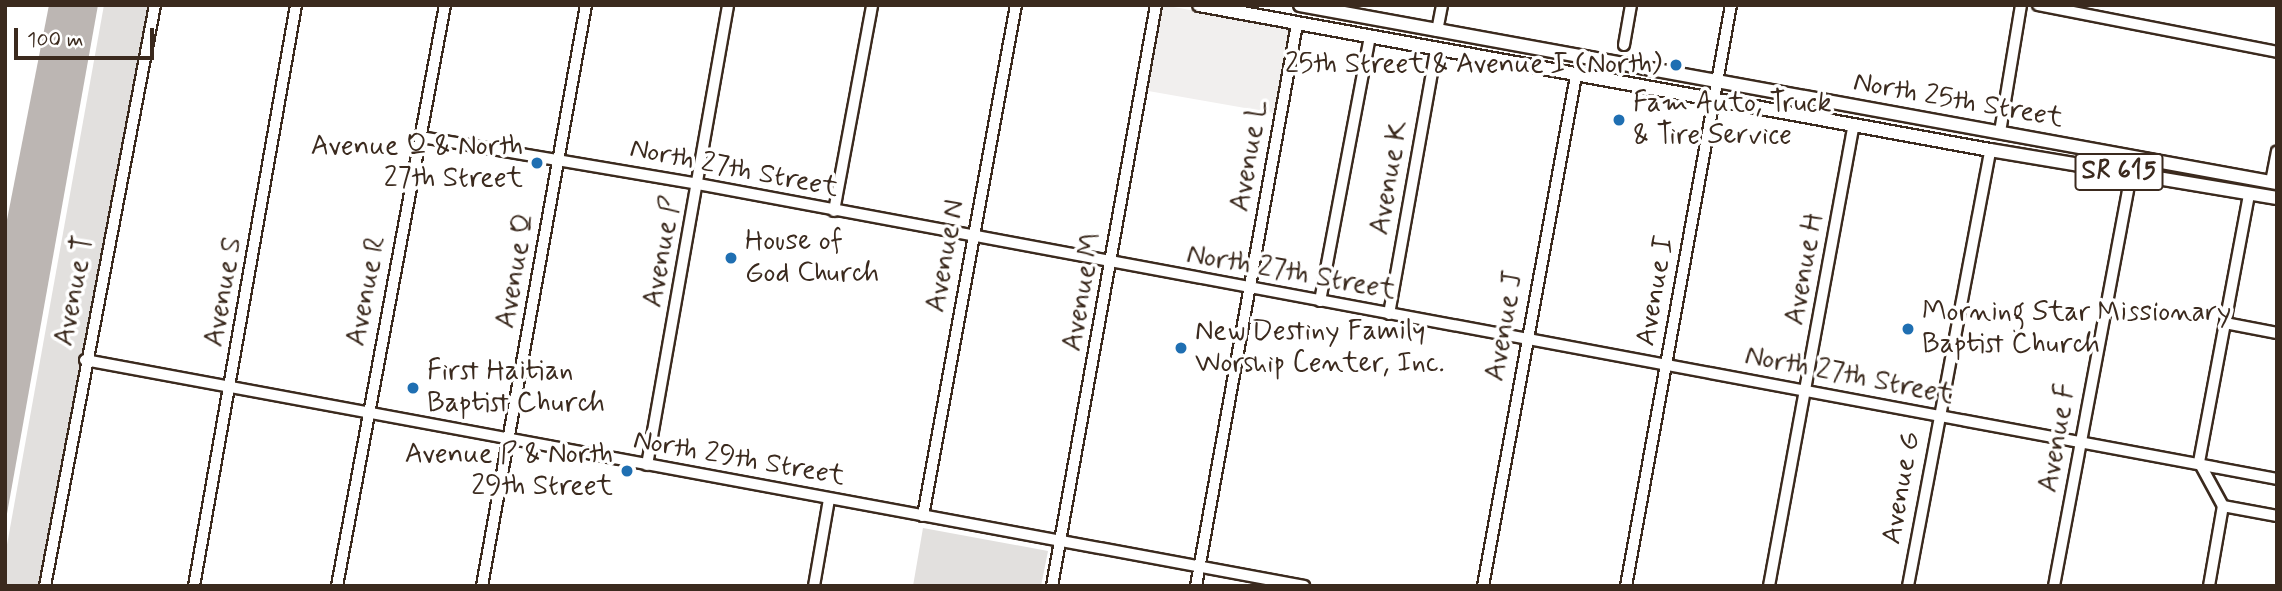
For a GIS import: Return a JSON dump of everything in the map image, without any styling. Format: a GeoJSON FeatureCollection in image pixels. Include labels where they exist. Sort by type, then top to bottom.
{"type":"FeatureCollection","features":[{"type":"Feature","properties":{"kind":"main road","name":"North 25th Street"},"geometry":{"type":"LineString","coordinates":[[1199,5],[1576,76],[2277,198]]}},
{"type":"Feature","properties":{"kind":"main road","name":"North 25th Street"},"geometry":{"type":"LineString","coordinates":[[1300,5],[2274,182]]}},
{"type":"Feature","properties":{"kind":"main road"},"geometry":{"type":"LineString","coordinates":[[1319,27],[1334,23],[1418,39],[1437,31]]}},
{"type":"Feature","properties":{"kind":"main road"},"geometry":{"type":"LineString","coordinates":[[1882,130],[1895,127],[1982,142],[1992,141],[2000,132]]}},
{"type":"Feature","properties":{"kind":"main road"},"geometry":{"type":"LineString","coordinates":[[2131,174],[2146,171],[2221,183],[2252,178]]}},
{"type":"Feature","properties":{"kind":"street","name":"Avenue T"},"geometry":{"type":"LineString","coordinates":[[45,586],[85,359],[155,5]]}},
{"type":"Feature","properties":{"kind":"street","name":"Avenue S"},"geometry":{"type":"LineString","coordinates":[[194,586],[231,388],[296,5]]}},
{"type":"Feature","properties":{"kind":"street","name":"Avenue R"},"geometry":{"type":"LineString","coordinates":[[337,586],[366,414],[445,5]]}},
{"type":"Feature","properties":{"kind":"street","name":"Avenue Q"},"geometry":{"type":"LineString","coordinates":[[482,586],[586,5]]}},
{"type":"Feature","properties":{"kind":"street","name":"Avenue P"},"geometry":{"type":"LineString","coordinates":[[647,465],[728,5]]}},
{"type":"Feature","properties":{"kind":"street"},"geometry":{"type":"LineString","coordinates":[[834,211],[872,5]]}},
{"type":"Feature","properties":{"kind":"street","name":"Avenue N"},"geometry":{"type":"LineString","coordinates":[[922,516],[1016,5]]}},
{"type":"Feature","properties":{"kind":"street","name":"Avenue M"},"geometry":{"type":"LineString","coordinates":[[1052,586],[1112,263],[1156,5]]}},
{"type":"Feature","properties":{"kind":"street"},"geometry":{"type":"LineString","coordinates":[[1437,31],[1442,5]]}},
{"type":"Feature","properties":{"kind":"street"},"geometry":{"type":"LineString","coordinates":[[1624,46],[1631,5]]}},
{"type":"Feature","properties":{"kind":"street","name":"Avenue I"},"geometry":{"type":"LineString","coordinates":[[1626,586],[1731,5]]}},
{"type":"Feature","properties":{"kind":"street"},"geometry":{"type":"LineString","coordinates":[[2000,132],[2021,5]]}},
{"type":"Feature","properties":{"kind":"street"},"geometry":{"type":"LineString","coordinates":[[2038,5],[2277,52]]}},
{"type":"Feature","properties":{"kind":"street","name":"Avenue L"},"geometry":{"type":"LineString","coordinates":[[1196,586],[1297,24]]}},
{"type":"Feature","properties":{"kind":"street"},"geometry":{"type":"LineString","coordinates":[[1320,302],[1370,36]]}},
{"type":"Feature","properties":{"kind":"street","name":"Avenue K"},"geometry":{"type":"LineString","coordinates":[[1389,314],[1436,50]]}},
{"type":"Feature","properties":{"kind":"street","name":"Avenue J"},"geometry":{"type":"LineString","coordinates":[[1483,586],[1525,340],[1576,76]]}},
{"type":"Feature","properties":{"kind":"street","name":"Avenue H"},"geometry":{"type":"LineString","coordinates":[[1769,586],[1854,125]]}},
{"type":"Feature","properties":{"kind":"street","name":"North 27th Street"},"geometry":{"type":"LineString","coordinates":[[421,136],[698,184],[972,238],[2199,462],[2277,480]]}},
{"type":"Feature","properties":{"kind":"street","name":"Avenue G"},"geometry":{"type":"LineString","coordinates":[[1908,586],[1990,150]]}},
{"type":"Feature","properties":{"kind":"street"},"geometry":{"type":"LineString","coordinates":[[2274,182],[2277,152]]}},
{"type":"Feature","properties":{"kind":"street","name":"Avenue F"},"geometry":{"type":"LineString","coordinates":[[2054,586],[2131,174]]}},
{"type":"Feature","properties":{"kind":"street"},"geometry":{"type":"LineString","coordinates":[[2209,586],[2223,506],[2199,462],[2249,194]]}},
{"type":"Feature","properties":{"kind":"street"},"geometry":{"type":"LineString","coordinates":[[2225,323],[2277,333]]}},
{"type":"Feature","properties":{"kind":"street","name":"North 29th Street"},"geometry":{"type":"LineString","coordinates":[[85,359],[366,414],[1304,586]]}},
{"type":"Feature","properties":{"kind":"street"},"geometry":{"type":"LineString","coordinates":[[814,586],[829,499]]}},
{"type":"Feature","properties":{"kind":"street"},"geometry":{"type":"LineString","coordinates":[[2223,506],[2277,516]]}},
{"type":"Feature","properties":{"kind":"shaded area"},"geometry":{"type":"Polygon","coordinates":[[[49,5],[98,5],[5,525],[5,230],[49,5]]]}},
{"type":"Feature","properties":{"kind":"shaded area"},"geometry":{"type":"Polygon","coordinates":[[[104,5],[149,5],[40,586],[5,586],[5,556],[104,5]]]}},
{"type":"Feature","properties":{"kind":"shaded area"},"geometry":{"type":"Polygon","coordinates":[[[1162,5],[1291,28],[1276,113],[1147,91],[1162,5]]]}},
{"type":"Feature","properties":{"kind":"shaded area"},"geometry":{"type":"Polygon","coordinates":[[[923,528],[1048,551],[1041,586],[913,586],[923,528]]]}},
{"type":"Feature","properties":{"kind":"place","name":"25th Street & Avenue I (North)"},"geometry":{"type":"Point","coordinates":[1676,65]}},
{"type":"Feature","properties":{"kind":"place","name":"Fam Auto, Truck & Tire Service"},"geometry":{"type":"Point","coordinates":[1619,120]}},
{"type":"Feature","properties":{"kind":"place","name":"Avenue Q & North 27th Street"},"geometry":{"type":"Point","coordinates":[537,163]}},
{"type":"Feature","properties":{"kind":"place","name":"House of God Church"},"geometry":{"type":"Point","coordinates":[731,258]}},
{"type":"Feature","properties":{"kind":"place","name":"Morning Star Missionary Baptist Church"},"geometry":{"type":"Point","coordinates":[1908,329]}},
{"type":"Feature","properties":{"kind":"place","name":"New Destiny Family Worship Center, Inc."},"geometry":{"type":"Point","coordinates":[1181,348]}},
{"type":"Feature","properties":{"kind":"place","name":"First Haitian Baptist Church"},"geometry":{"type":"Point","coordinates":[413,388]}},
{"type":"Feature","properties":{"kind":"place","name":"Avenue P & North 29th Street"},"geometry":{"type":"Point","coordinates":[627,471]}}]}
